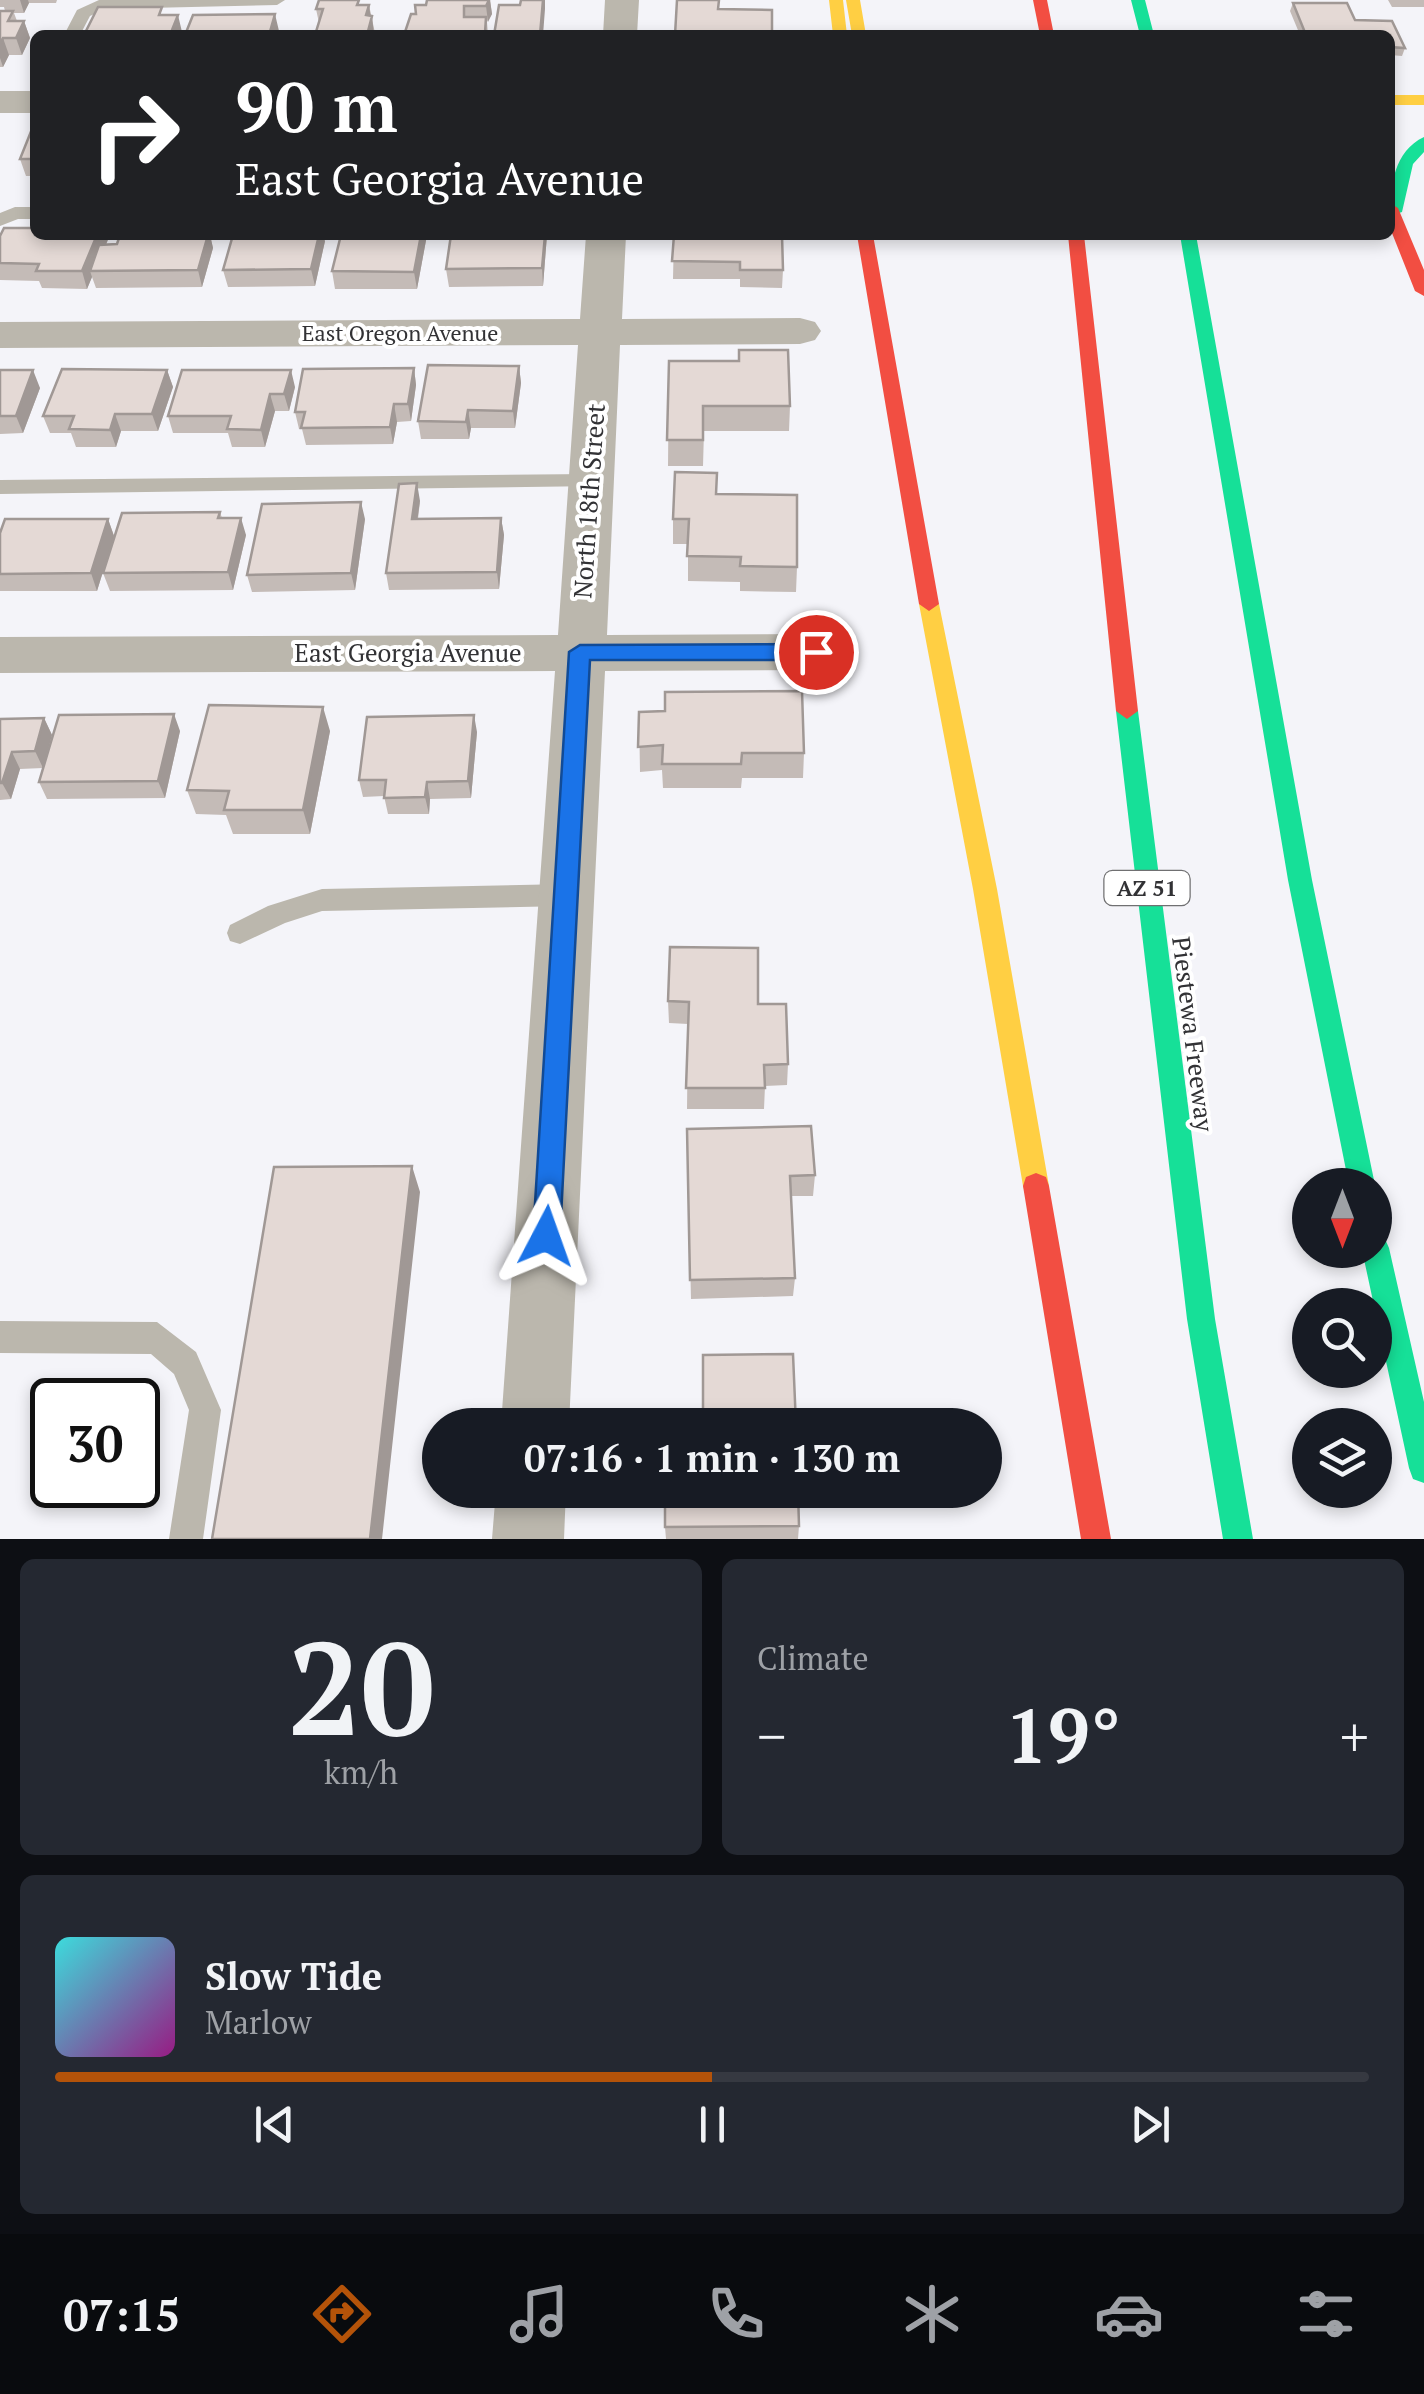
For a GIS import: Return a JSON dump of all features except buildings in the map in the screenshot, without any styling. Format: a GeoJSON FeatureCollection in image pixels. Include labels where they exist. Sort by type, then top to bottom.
{"type":"FeatureCollection","features":[{"type":"Feature","properties":{"kind":"main road"},"geometry":{"type":"LineString","coordinates":[[836,0],[839,30]]}},
{"type":"Feature","properties":{"kind":"main road"},"geometry":{"type":"LineString","coordinates":[[854,0],[858,30]]}},
{"type":"Feature","properties":{"kind":"main road"},"geometry":{"type":"LineString","coordinates":[[1040,0],[1045,30]]}},
{"type":"Feature","properties":{"kind":"main road"},"geometry":{"type":"LineString","coordinates":[[1138,0],[1146,30]]}},
{"type":"Feature","properties":{"kind":"main road"},"geometry":{"type":"LineString","coordinates":[[1395,100],[1424,100]]}},
{"type":"Feature","properties":{"kind":"main road"},"geometry":{"type":"LineString","coordinates":[[1395,197],[1402,166],[1414,147],[1424,142]]}},
{"type":"Feature","properties":{"kind":"main road"},"geometry":{"type":"LineString","coordinates":[[1395,218],[1424,291]]}},
{"type":"Feature","properties":{"kind":"main road"},"geometry":{"type":"LineString","coordinates":[[865,240],[883,359],[985,889],[1096,1539]]}},
{"type":"Feature","properties":{"kind":"main road","name":"Piestewa Freeway"},"geometry":{"type":"LineString","coordinates":[[1077,240],[1146,883],[1201,1319],[1238,1539]]}},
{"type":"Feature","properties":{"kind":"main road"},"geometry":{"type":"LineString","coordinates":[[1189,240],[1234,480],[1300,880],[1359,1168]]}},
{"type":"Feature","properties":{"kind":"main road"},"geometry":{"type":"LineString","coordinates":[[1379,1268],[1424,1468]]}},
{"type":"Feature","properties":{"kind":"street"},"geometry":{"type":"LineString","coordinates":[[620,30],[622,0]]}},
{"type":"Feature","properties":{"kind":"street"},"geometry":{"type":"LineString","coordinates":[[0,102],[30,102]]}},
{"type":"Feature","properties":{"kind":"street","name":"North 18th Street"},"geometry":{"type":"LineString","coordinates":[[536,1408],[606,240]]}},
{"type":"Feature","properties":{"kind":"street","name":"East Oregon Avenue"},"geometry":{"type":"LineString","coordinates":[[0,335],[800,332]]}},
{"type":"Feature","properties":{"kind":"street","name":"East Georgia Avenue"},"geometry":{"type":"LineString","coordinates":[[0,655],[816,652]]}},
{"type":"Feature","properties":{"kind":"street"},"geometry":{"type":"LineString","coordinates":[[528,1539],[530,1508]]}},
{"type":"Feature","properties":{"kind":"lane"},"geometry":{"type":"LineString","coordinates":[[74,30],[83,12],[102,4],[277,0]]}},
{"type":"Feature","properties":{"kind":"lane"},"geometry":{"type":"LineString","coordinates":[[0,220],[16,213],[30,213]]}},
{"type":"Feature","properties":{"kind":"lane"},"geometry":{"type":"LineString","coordinates":[[0,487],[590,481]]}},
{"type":"Feature","properties":{"kind":"lane"},"geometry":{"type":"LineString","coordinates":[[240,934],[277,914],[322,900],[567,896]]}},
{"type":"Feature","properties":{"kind":"lane"},"geometry":{"type":"LineString","coordinates":[[0,1337],[157,1338],[186,1363],[205,1410],[186,1539]]}},
{"type":"Feature","properties":{"kind":"traffic: fast"},"geometry":{"type":"LineString","coordinates":[[1138,0],[1146,30]]}},
{"type":"Feature","properties":{"kind":"traffic: fast"},"geometry":{"type":"LineString","coordinates":[[1395,208],[1405,163],[1424,142]]}},
{"type":"Feature","properties":{"kind":"traffic: fast"},"geometry":{"type":"LineString","coordinates":[[1189,240],[1300,880],[1359,1168]]}},
{"type":"Feature","properties":{"kind":"traffic: fast"},"geometry":{"type":"LineString","coordinates":[[1127,711],[1201,1319],[1238,1539]]}},
{"type":"Feature","properties":{"kind":"traffic: fast"},"geometry":{"type":"LineString","coordinates":[[1379,1268],[1424,1468]]}},
{"type":"Feature","properties":{"kind":"traffic: slow"},"geometry":{"type":"LineString","coordinates":[[836,0],[839,30]]}},
{"type":"Feature","properties":{"kind":"traffic: slow"},"geometry":{"type":"LineString","coordinates":[[853,0],[858,30]]}},
{"type":"Feature","properties":{"kind":"traffic: slow"},"geometry":{"type":"LineString","coordinates":[[1395,100],[1424,100]]}},
{"type":"Feature","properties":{"kind":"traffic: slow"},"geometry":{"type":"LineString","coordinates":[[929,604],[985,889],[1036,1186]]}},
{"type":"Feature","properties":{"kind":"traffic: jam"},"geometry":{"type":"LineString","coordinates":[[1040,0],[1046,30]]}},
{"type":"Feature","properties":{"kind":"traffic: jam"},"geometry":{"type":"LineString","coordinates":[[1395,220],[1424,291]]}},
{"type":"Feature","properties":{"kind":"traffic: jam"},"geometry":{"type":"LineString","coordinates":[[866,240],[929,604]]}},
{"type":"Feature","properties":{"kind":"traffic: jam"},"geometry":{"type":"LineString","coordinates":[[1077,240],[1127,711]]}},
{"type":"Feature","properties":{"kind":"traffic: jam"},"geometry":{"type":"LineString","coordinates":[[1036,1186],[1096,1539]]}},
{"type":"Feature","properties":{"kind":"route"},"geometry":{"type":"LineString","coordinates":[[546,1236],[580,652],[816,652]]}}]}
